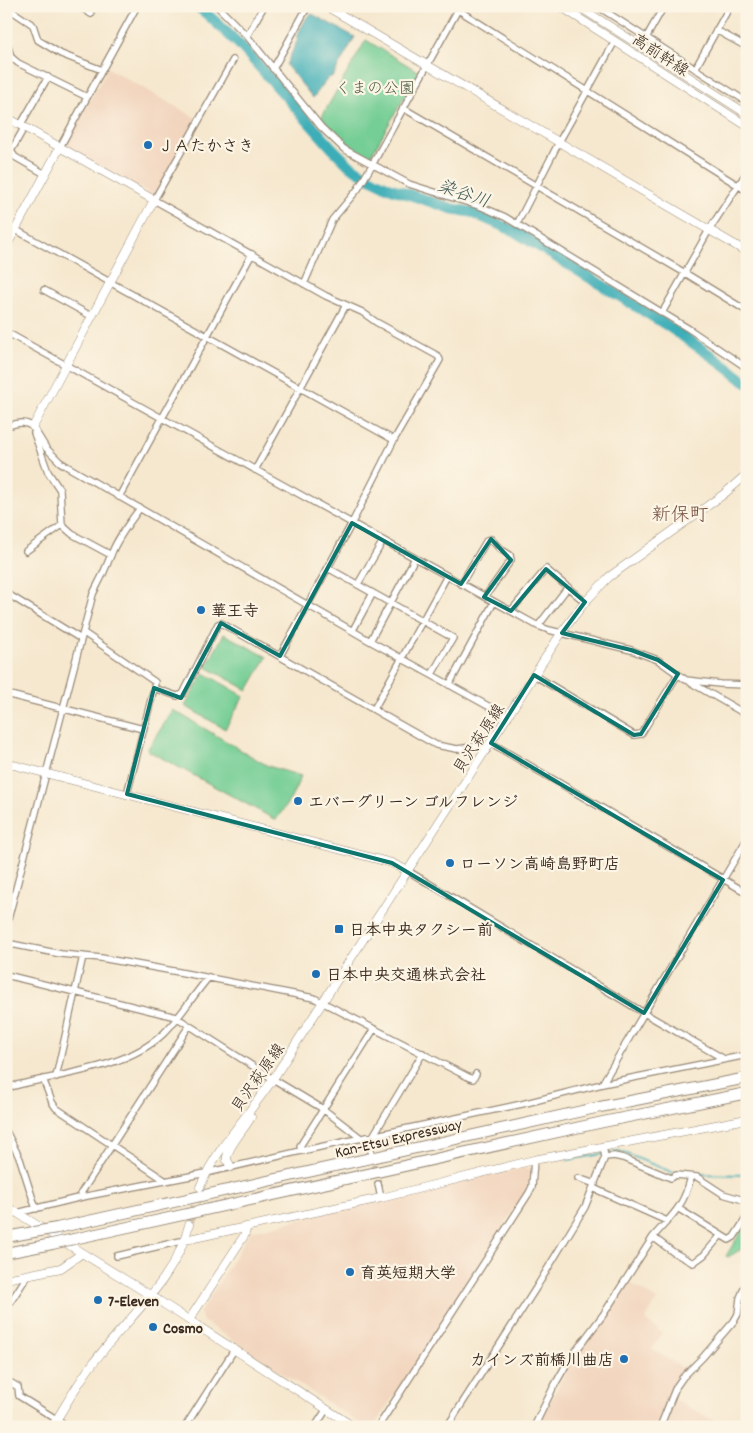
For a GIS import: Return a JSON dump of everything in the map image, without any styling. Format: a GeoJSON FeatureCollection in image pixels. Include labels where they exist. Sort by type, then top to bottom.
{"type":"FeatureCollection","features":[{"type":"Feature","properties":{"kind":"highway","name":"Kan-Etsu Expressway"},"geometry":{"type":"LineString","coordinates":[[6,1238],[600,1107],[747,1078]]}},
{"type":"Feature","properties":{"kind":"highway","name":"Kan-Etsu Expressway"},"geometry":{"type":"LineString","coordinates":[[6,1253],[603,1122],[747,1093]]}},
{"type":"Feature","properties":{"kind":"street"},"geometry":{"type":"LineString","coordinates":[[79,6],[91,14]]}},
{"type":"Feature","properties":{"kind":"street"},"geometry":{"type":"LineString","coordinates":[[7,244],[137,6]]}},
{"type":"Feature","properties":{"kind":"street"},"geometry":{"type":"LineString","coordinates":[[217,6],[247,36],[321,127],[344,149],[372,166],[409,184],[491,211],[517,224],[714,345],[747,368]]}},
{"type":"Feature","properties":{"kind":"street"},"geometry":{"type":"LineString","coordinates":[[247,36],[264,6]]}},
{"type":"Feature","properties":{"kind":"street"},"geometry":{"type":"LineString","coordinates":[[273,69],[308,6]]}},
{"type":"Feature","properties":{"kind":"street"},"geometry":{"type":"LineString","coordinates":[[326,6],[747,252]]}},
{"type":"Feature","properties":{"kind":"street"},"geometry":{"type":"LineString","coordinates":[[452,6],[459,8],[747,191]]}},
{"type":"Feature","properties":{"kind":"street","name":"高前幹線"},"geometry":{"type":"LineString","coordinates":[[560,6],[747,126]]}},
{"type":"Feature","properties":{"kind":"street","name":"高前幹線"},"geometry":{"type":"LineString","coordinates":[[578,6],[747,114]]}},
{"type":"Feature","properties":{"kind":"street"},"geometry":{"type":"LineString","coordinates":[[597,6],[747,102]]}},
{"type":"Feature","properties":{"kind":"street"},"geometry":{"type":"LineString","coordinates":[[646,38],[664,6]]}},
{"type":"Feature","properties":{"kind":"street"},"geometry":{"type":"LineString","coordinates":[[695,69],[730,6]]}},
{"type":"Feature","properties":{"kind":"street"},"geometry":{"type":"LineString","coordinates":[[6,8],[33,25],[38,40],[61,54],[102,70]]}},
{"type":"Feature","properties":{"kind":"street"},"geometry":{"type":"LineString","coordinates":[[304,284],[332,220],[359,187],[372,166],[459,8]]}},
{"type":"Feature","properties":{"kind":"street"},"geometry":{"type":"LineString","coordinates":[[716,30],[747,47]]}},
{"type":"Feature","properties":{"kind":"street"},"geometry":{"type":"LineString","coordinates":[[6,40],[12,57],[18,63],[87,97]]}},
{"type":"Feature","properties":{"kind":"street"},"geometry":{"type":"LineString","coordinates":[[517,224],[559,142],[615,41]]}},
{"type":"Feature","properties":{"kind":"street"},"geometry":{"type":"LineString","coordinates":[[111,555],[72,534],[62,525],[60,490],[48,472],[36,441],[33,427],[91,316],[232,60]]}},
{"type":"Feature","properties":{"kind":"street"},"geometry":{"type":"LineString","coordinates":[[46,174],[15,157],[11,151],[48,77]]}},
{"type":"Feature","properties":{"kind":"street"},"geometry":{"type":"LineString","coordinates":[[403,108],[747,311]]}},
{"type":"Feature","properties":{"kind":"street"},"geometry":{"type":"LineString","coordinates":[[6,117],[304,284],[346,306],[362,312],[376,322],[438,356],[440,360],[394,440],[352,523],[280,656]]}},
{"type":"Feature","properties":{"kind":"street"},"geometry":{"type":"LineString","coordinates":[[662,313],[709,230],[747,172]]}},
{"type":"Feature","properties":{"kind":"street"},"geometry":{"type":"LineString","coordinates":[[16,230],[394,440]]}},
{"type":"Feature","properties":{"kind":"street"},"geometry":{"type":"LineString","coordinates":[[119,497],[161,417],[252,254]]}},
{"type":"Feature","properties":{"kind":"street"},"geometry":{"type":"LineString","coordinates":[[44,290],[91,316]]}},
{"type":"Feature","properties":{"kind":"street"},"geometry":{"type":"LineString","coordinates":[[255,470],[346,306]]}},
{"type":"Feature","properties":{"kind":"street"},"geometry":{"type":"LineString","coordinates":[[6,332],[538,626],[631,650],[658,660],[686,680],[747,715]]}},
{"type":"Feature","properties":{"kind":"street"},"geometry":{"type":"LineString","coordinates":[[6,426],[23,422],[33,427],[46,448],[60,462],[370,641],[508,717]]}},
{"type":"Feature","properties":{"kind":"street","name":"貝沢萩原線"},"geometry":{"type":"LineString","coordinates":[[200,1187],[216,1156],[273,1080],[562,632],[585,602],[609,577],[724,494],[747,474]]}},
{"type":"Feature","properties":{"kind":"street"},"geometry":{"type":"LineString","coordinates":[[6,927],[94,594],[111,555],[126,527],[140,508]]}},
{"type":"Feature","properties":{"kind":"street"},"geometry":{"type":"LineString","coordinates":[[26,550],[62,525]]}},
{"type":"Feature","properties":{"kind":"street"},"geometry":{"type":"LineString","coordinates":[[461,584],[487,540],[490,539],[500,550],[510,555],[511,560],[485,597]]}},
{"type":"Feature","properties":{"kind":"street"},"geometry":{"type":"LineString","coordinates":[[358,584],[383,541]]}},
{"type":"Feature","properties":{"kind":"street"},"geometry":{"type":"LineString","coordinates":[[370,641],[415,558]]}},
{"type":"Feature","properties":{"kind":"street"},"geometry":{"type":"LineString","coordinates":[[328,568],[453,638],[432,674]]}},
{"type":"Feature","properties":{"kind":"street"},"geometry":{"type":"LineString","coordinates":[[511,611],[546,569],[585,602]]}},
{"type":"Feature","properties":{"kind":"street"},"geometry":{"type":"LineString","coordinates":[[374,709],[448,576]]}},
{"type":"Feature","properties":{"kind":"street"},"geometry":{"type":"LineString","coordinates":[[538,626],[568,587]]}},
{"type":"Feature","properties":{"kind":"street"},"geometry":{"type":"LineString","coordinates":[[353,630],[373,593]]}},
{"type":"Feature","properties":{"kind":"street"},"geometry":{"type":"LineString","coordinates":[[7,595],[82,636],[155,682],[127,794]]}},
{"type":"Feature","properties":{"kind":"street"},"geometry":{"type":"LineString","coordinates":[[449,685],[494,602]]}},
{"type":"Feature","properties":{"kind":"street"},"geometry":{"type":"LineString","coordinates":[[154,688],[177,696],[183,694],[218,624],[221,623],[436,744],[457,749],[489,746],[747,893]]}},
{"type":"Feature","properties":{"kind":"street"},"geometry":{"type":"LineString","coordinates":[[534,675],[634,735],[641,734],[678,674]]}},
{"type":"Feature","properties":{"kind":"street"},"geometry":{"type":"LineString","coordinates":[[686,680],[747,685]]}},
{"type":"Feature","properties":{"kind":"street"},"geometry":{"type":"LineString","coordinates":[[6,694],[143,729]]}},
{"type":"Feature","properties":{"kind":"street"},"geometry":{"type":"LineString","coordinates":[[6,763],[392,863],[724,1060]]}},
{"type":"Feature","properties":{"kind":"street"},"geometry":{"type":"LineString","coordinates":[[602,1084],[747,839]]}},
{"type":"Feature","properties":{"kind":"street"},"geometry":{"type":"LineString","coordinates":[[6,943],[61,954],[209,977],[314,998],[470,1078],[473,1079],[476,1074]]}},
{"type":"Feature","properties":{"kind":"street"},"geometry":{"type":"LineString","coordinates":[[56,1077],[83,956]]}},
{"type":"Feature","properties":{"kind":"street"},"geometry":{"type":"LineString","coordinates":[[6,975],[176,1017],[273,1080],[323,1109],[362,1139]]}},
{"type":"Feature","properties":{"kind":"street"},"geometry":{"type":"LineString","coordinates":[[6,1088],[79,1072],[137,1052],[164,1033],[209,977]]}},
{"type":"Feature","properties":{"kind":"street"},"geometry":{"type":"LineString","coordinates":[[82,1197],[81,1193],[189,1026]]}},
{"type":"Feature","properties":{"kind":"street"},"geometry":{"type":"LineString","coordinates":[[301,1151],[300,1146],[374,1029]]}},
{"type":"Feature","properties":{"kind":"street"},"geometry":{"type":"LineString","coordinates":[[371,1151],[371,1136],[423,1053]]}},
{"type":"Feature","properties":{"kind":"street"},"geometry":{"type":"LineString","coordinates":[[6,1214],[362,1139],[522,1104],[602,1084],[747,1055]]}},
{"type":"Feature","properties":{"kind":"street"},"geometry":{"type":"LineString","coordinates":[[43,1079],[56,1108],[166,1181]]}},
{"type":"Feature","properties":{"kind":"street"},"geometry":{"type":"LineString","coordinates":[[231,1167],[227,1160],[228,1152],[247,1126],[255,1106]]}},
{"type":"Feature","properties":{"kind":"street"},"geometry":{"type":"LineString","coordinates":[[117,1256],[381,1198],[534,1160],[747,1119]]}},
{"type":"Feature","properties":{"kind":"street"},"geometry":{"type":"LineString","coordinates":[[6,1131],[20,1159],[36,1209]]}},
{"type":"Feature","properties":{"kind":"street"},"geometry":{"type":"LineString","coordinates":[[447,1427],[585,1208],[605,1157],[603,1147]]}},
{"type":"Feature","properties":{"kind":"street"},"geometry":{"type":"LineString","coordinates":[[605,1157],[623,1158],[670,1178],[676,1175],[697,1177],[725,1195],[747,1201]]}},
{"type":"Feature","properties":{"kind":"street"},"geometry":{"type":"LineString","coordinates":[[378,1427],[529,1193],[532,1187],[534,1160]]}},
{"type":"Feature","properties":{"kind":"street"},"geometry":{"type":"LineString","coordinates":[[534,1427],[569,1360],[603,1315],[653,1237],[679,1209],[687,1194],[691,1177]]}},
{"type":"Feature","properties":{"kind":"street"},"geometry":{"type":"LineString","coordinates":[[578,1178],[667,1221]]}},
{"type":"Feature","properties":{"kind":"street"},"geometry":{"type":"LineString","coordinates":[[378,1184],[381,1198]]}},
{"type":"Feature","properties":{"kind":"street"},"geometry":{"type":"LineString","coordinates":[[6,1206],[150,1295],[354,1427]]}},
{"type":"Feature","properties":{"kind":"street"},"geometry":{"type":"LineString","coordinates":[[679,1209],[729,1240],[734,1237],[747,1218]]}},
{"type":"Feature","properties":{"kind":"street"},"geometry":{"type":"LineString","coordinates":[[52,1427],[93,1363],[168,1275],[178,1257],[189,1225]]}},
{"type":"Feature","properties":{"kind":"street"},"geometry":{"type":"LineString","coordinates":[[189,1320],[244,1236],[247,1227]]}},
{"type":"Feature","properties":{"kind":"street"},"geometry":{"type":"LineString","coordinates":[[653,1237],[673,1252],[693,1262],[704,1256],[721,1235]]}},
{"type":"Feature","properties":{"kind":"street"},"geometry":{"type":"LineString","coordinates":[[6,1279],[61,1268],[81,1254]]}},
{"type":"Feature","properties":{"kind":"street"},"geometry":{"type":"LineString","coordinates":[[6,1309],[26,1276]]}},
{"type":"Feature","properties":{"kind":"street"},"geometry":{"type":"LineString","coordinates":[[660,1427],[676,1387],[734,1321],[738,1314],[740,1298],[747,1281]]}},
{"type":"Feature","properties":{"kind":"street"},"geometry":{"type":"LineString","coordinates":[[184,1427],[234,1350]]}},
{"type":"Feature","properties":{"kind":"street"},"geometry":{"type":"LineString","coordinates":[[6,1380],[18,1386],[19,1396],[69,1427]]}},
{"type":"Feature","properties":{"kind":"street"},"geometry":{"type":"LineString","coordinates":[[315,1427],[326,1410]]}},
{"type":"Feature","properties":{"kind":"highlighted area"},"geometry":{"type":"Polygon","coordinates":[[[352,523],[461,584],[491,539],[511,560],[484,597],[511,611],[546,569],[585,602],[562,633],[631,650],[658,660],[678,674],[641,734],[634,735],[534,675],[491,743],[723,880],[644,1013],[392,863],[127,794],[154,688],[181,698],[221,623],[280,656],[352,523]]]}},
{"type":"Feature","properties":{"kind":"shaded area"},"geometry":{"type":"Polygon","coordinates":[[[108,68],[196,118],[156,194],[153,195],[66,146],[108,68]]]}},
{"type":"Feature","properties":{"kind":"shaded area","name":"育英短期大学"},"geometry":{"type":"Polygon","coordinates":[[[525,1167],[530,1169],[527,1190],[377,1422],[365,1427],[203,1321],[200,1312],[251,1231],[525,1167]]]}},
{"type":"Feature","properties":{"kind":"shaded area"},"geometry":{"type":"Polygon","coordinates":[[[628,1281],[657,1300],[645,1320],[662,1333],[652,1349],[686,1370],[676,1381],[656,1427],[537,1427],[566,1371],[628,1281]]]}},
{"type":"Feature","properties":{"kind":"shaded area"},"geometry":{"type":"Polygon","coordinates":[[[675,1400],[726,1427],[662,1427],[675,1400]]]}},
{"type":"Feature","properties":{"kind":"green space","name":"くまの公園"},"geometry":{"type":"Polygon","coordinates":[[[366,40],[419,72],[370,157],[345,142],[321,118],[366,40]]]}},
{"type":"Feature","properties":{"kind":"green space"},"geometry":{"type":"Polygon","coordinates":[[[224,634],[267,657],[248,690],[206,667],[224,634]]]}},
{"type":"Feature","properties":{"kind":"green space"},"geometry":{"type":"Polygon","coordinates":[[[204,673],[244,696],[225,729],[185,706],[204,673]]]}},
{"type":"Feature","properties":{"kind":"green space","name":"エバーグリーン ゴルフレンジ"},"geometry":{"type":"Polygon","coordinates":[[[173,710],[268,766],[301,776],[291,798],[276,820],[147,750],[173,710]]]}},
{"type":"Feature","properties":{"kind":"green space"},"geometry":{"type":"Polygon","coordinates":[[[747,1222],[747,1246],[728,1257],[726,1256],[747,1222]]]}},
{"type":"Feature","properties":{"kind":"water"},"geometry":{"type":"Polygon","coordinates":[[[312,14],[355,37],[333,76],[328,78],[313,98],[286,65],[298,39],[296,37],[307,17],[312,14]]]}},
{"type":"Feature","properties":{"kind":"waterway","name":"染谷川"},"geometry":{"type":"LineString","coordinates":[[197,6],[240,45],[350,166],[390,188],[453,209],[471,212],[514,231],[665,324],[747,383]]}},
{"type":"Feature","properties":{"kind":"waterway"},"geometry":{"type":"LineString","coordinates":[[567,1160],[619,1151],[674,1173]]}},
{"type":"Feature","properties":{"kind":"waterway"},"geometry":{"type":"LineString","coordinates":[[691,1174],[747,1175]]}},
{"type":"Feature","properties":{"kind":"tunnel"},"geometry":{"type":"LineString","coordinates":[[744,1056],[747,1074]]}},
{"type":"Feature","properties":{"kind":"tunnel"},"geometry":{"type":"LineString","coordinates":[[372,1156],[378,1184]]}},
{"type":"Feature","properties":{"kind":"tunnel"},"geometry":{"type":"LineString","coordinates":[[189,1225],[198,1194]]}},
{"type":"Feature","properties":{"kind":"place","name":"ＪＡたかさき"},"geometry":{"type":"Point","coordinates":[148,145]}},
{"type":"Feature","properties":{"kind":"place","name":"華王寺"},"geometry":{"type":"Point","coordinates":[201,610]}},
{"type":"Feature","properties":{"kind":"place","name":"エバーグリーン ゴルフレンジ"},"geometry":{"type":"Point","coordinates":[298,801]}},
{"type":"Feature","properties":{"kind":"place","name":"ローソン高崎島野町店"},"geometry":{"type":"Point","coordinates":[450,863]}},
{"type":"Feature","properties":{"kind":"place","name":"日本中央タクシー前"},"geometry":{"type":"Point","coordinates":[339,929]}},
{"type":"Feature","properties":{"kind":"place","name":"日本中央交通株式会社"},"geometry":{"type":"Point","coordinates":[316,974]}},
{"type":"Feature","properties":{"kind":"place","name":"育英短期大学"},"geometry":{"type":"Point","coordinates":[350,1272]}},
{"type":"Feature","properties":{"kind":"place","name":"7-Eleven"},"geometry":{"type":"Point","coordinates":[98,1300]}},
{"type":"Feature","properties":{"kind":"place","name":"Cosmo"},"geometry":{"type":"Point","coordinates":[153,1327]}},
{"type":"Feature","properties":{"kind":"place","name":"カインズ前橋川曲店"},"geometry":{"type":"Point","coordinates":[624,1359]}},
{"type":"Feature","properties":{"kind":"district","name":"新保町"},"geometry":{"type":"Point","coordinates":[680,513]}}]}
